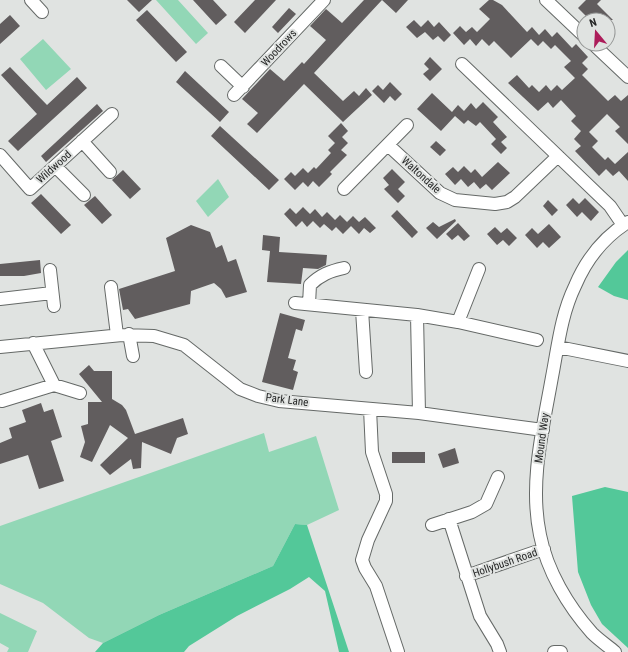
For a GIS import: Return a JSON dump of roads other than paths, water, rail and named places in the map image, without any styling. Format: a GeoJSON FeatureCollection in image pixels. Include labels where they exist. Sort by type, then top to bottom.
{"type":"FeatureCollection","features":[{"type":"Feature","properties":{"kind":"street"},"geometry":{"type":"LineString","coordinates":[[31,0],[42,12]]}},
{"type":"Feature","properties":{"kind":"street","name":"Woodrows"},"geometry":{"type":"LineString","coordinates":[[221,66],[239,91],[324,0]]}},
{"type":"Feature","properties":{"kind":"street"},"geometry":{"type":"LineString","coordinates":[[546,0],[576,28]]}},
{"type":"Feature","properties":{"kind":"street"},"geometry":{"type":"LineString","coordinates":[[601,52],[628,77]]}},
{"type":"Feature","properties":{"kind":"street"},"geometry":{"type":"LineString","coordinates":[[462,64],[610,206],[625,224]]}},
{"type":"Feature","properties":{"kind":"street","name":"Wildwood"},"geometry":{"type":"LineString","coordinates":[[0,155],[30,189],[112,114]]}},
{"type":"Feature","properties":{"kind":"street"},"geometry":{"type":"LineString","coordinates":[[344,189],[407,125]]}},
{"type":"Feature","properties":{"kind":"street"},"geometry":{"type":"LineString","coordinates":[[82,141],[110,172]]}},
{"type":"Feature","properties":{"kind":"street","name":"Waltondale"},"geometry":{"type":"LineString","coordinates":[[388,145],[440,193],[455,200],[495,204],[507,202],[515,197],[558,156]]}},
{"type":"Feature","properties":{"kind":"street"},"geometry":{"type":"LineString","coordinates":[[55,166],[84,195]]}},
{"type":"Feature","properties":{"kind":"street","name":"Mound Way"},"geometry":{"type":"LineString","coordinates":[[615,652],[592,633],[566,597],[550,569],[540,535],[535,491],[542,430],[567,306],[580,275],[598,248],[625,224]]}},
{"type":"Feature","properties":{"kind":"street"},"geometry":{"type":"LineString","coordinates":[[309,304],[310,285],[317,278],[329,271],[344,268]]}},
{"type":"Feature","properties":{"kind":"street"},"geometry":{"type":"LineString","coordinates":[[458,322],[479,268]]}},
{"type":"Feature","properties":{"kind":"street"},"geometry":{"type":"LineString","coordinates":[[50,270],[54,306]]}},
{"type":"Feature","properties":{"kind":"street"},"geometry":{"type":"LineString","coordinates":[[111,287],[123,335],[133,356]]}},
{"type":"Feature","properties":{"kind":"street"},"geometry":{"type":"LineString","coordinates":[[0,299],[52,293]]}},
{"type":"Feature","properties":{"kind":"street"},"geometry":{"type":"LineString","coordinates":[[295,303],[417,315],[458,322],[537,340]]}},
{"type":"Feature","properties":{"kind":"street"},"geometry":{"type":"LineString","coordinates":[[362,310],[366,372]]}},
{"type":"Feature","properties":{"kind":"street"},"geometry":{"type":"LineString","coordinates":[[417,315],[419,413]]}},
{"type":"Feature","properties":{"kind":"street","name":"Park Lane"},"geometry":{"type":"LineString","coordinates":[[0,347],[123,335],[146,335],[169,339],[184,345],[207,358],[240,389],[258,396],[279,401],[419,413],[542,430]]}},
{"type":"Feature","properties":{"kind":"street"},"geometry":{"type":"LineString","coordinates":[[33,343],[54,385]]}},
{"type":"Feature","properties":{"kind":"street"},"geometry":{"type":"LineString","coordinates":[[558,347],[628,361]]}},
{"type":"Feature","properties":{"kind":"street"},"geometry":{"type":"LineString","coordinates":[[2,401],[54,385],[80,393]]}},
{"type":"Feature","properties":{"kind":"street"},"geometry":{"type":"LineString","coordinates":[[370,409],[372,452],[386,494],[386,501],[368,540],[362,560],[376,586],[398,652]]}},
{"type":"Feature","properties":{"kind":"street"},"geometry":{"type":"LineString","coordinates":[[432,525],[472,512],[486,504],[498,477]]}},
{"type":"Feature","properties":{"kind":"street","name":"Hollybush Road"},"geometry":{"type":"LineString","coordinates":[[449,519],[480,616],[497,644],[500,652]]}},
{"type":"Feature","properties":{"kind":"street","name":"Hollybush Road"},"geometry":{"type":"LineString","coordinates":[[466,576],[544,550]]}},
{"type":"Feature","properties":{"kind":"street"},"geometry":{"type":"LineString","coordinates":[[554,652],[561,652]]}}]}
